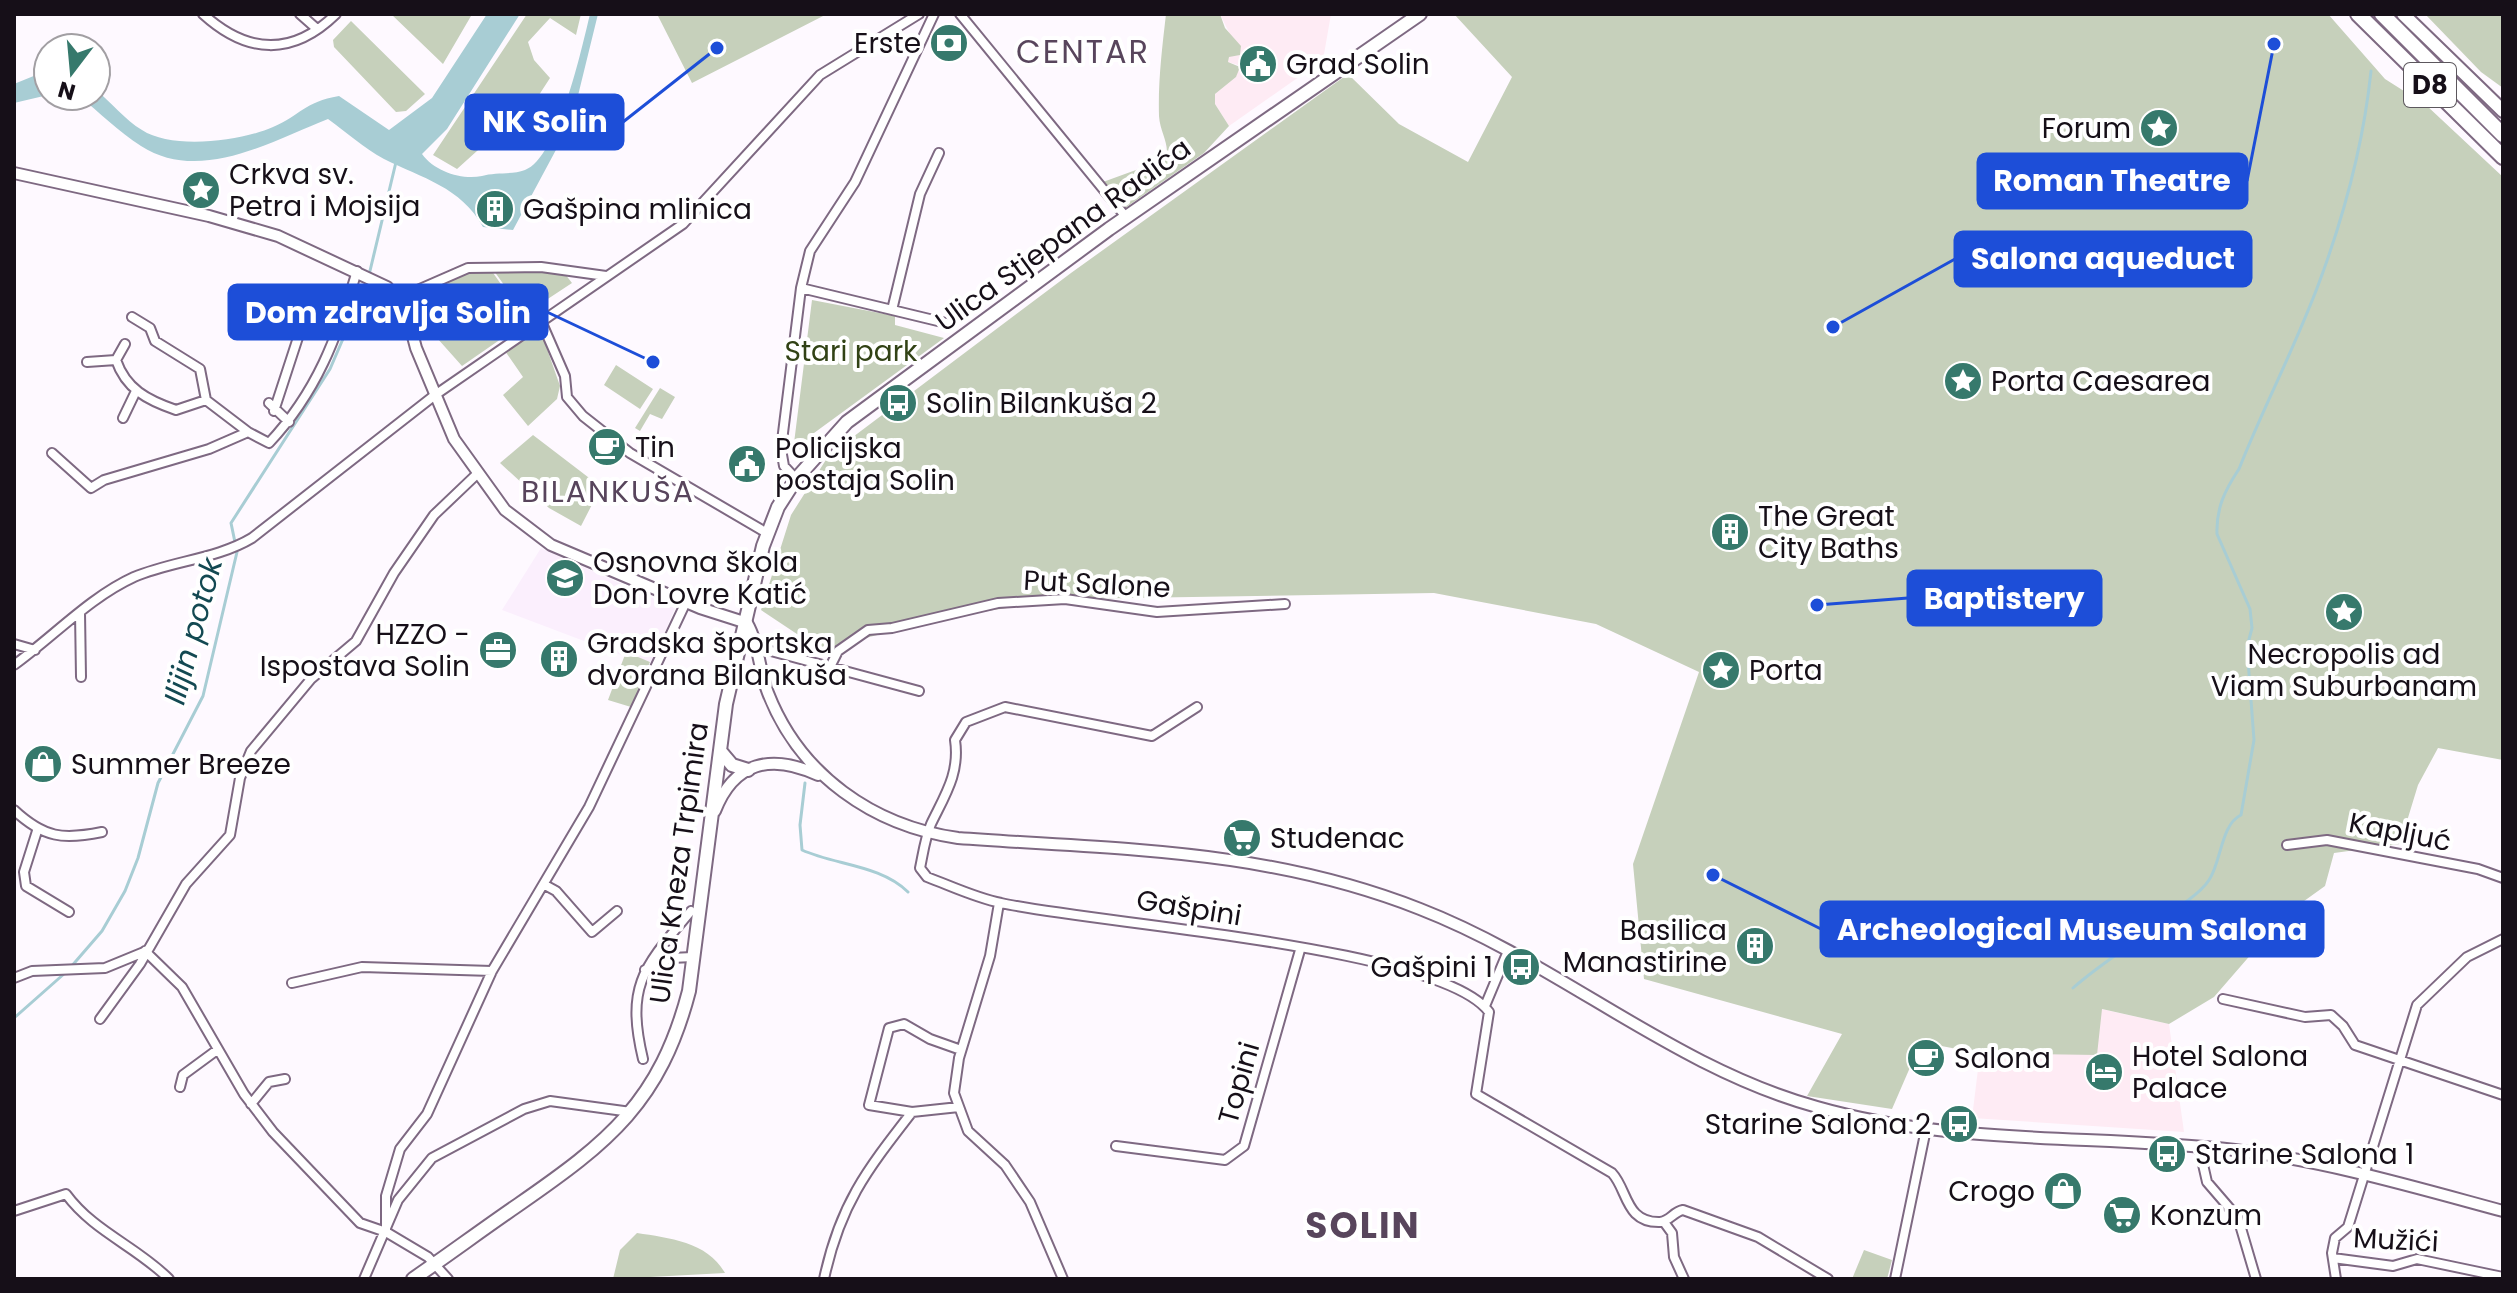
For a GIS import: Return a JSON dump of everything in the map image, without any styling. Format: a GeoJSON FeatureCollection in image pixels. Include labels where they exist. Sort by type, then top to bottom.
{"type":"FeatureCollection","features":[{"type":"Feature","properties":{"kind":"highway","name":"D8"},"geometry":{"type":"LineString","coordinates":[[2358,14],[2503,157]]}},
{"type":"Feature","properties":{"kind":"highway","name":"D8"},"geometry":{"type":"LineString","coordinates":[[2382,14],[2503,135]]}},
{"type":"Feature","properties":{"kind":"main road","name":"Ulica Stjepana Radića"},"geometry":{"type":"LineString","coordinates":[[747,623],[767,533],[796,479],[847,422],[1126,217],[1420,14]]}},
{"type":"Feature","properties":{"kind":"main road"},"geometry":{"type":"LineString","coordinates":[[2407,18],[2503,111]]}},
{"type":"Feature","properties":{"kind":"main road","name":"Ulica Kneza Trpimira"},"geometry":{"type":"LineString","coordinates":[[413,1279],[591,1155],[647,1092],[679,1027],[693,957],[714,813],[726,704],[747,623]]}},
{"type":"Feature","properties":{"kind":"main road"},"geometry":{"type":"LineString","coordinates":[[721,752],[732,765],[748,770]]}},
{"type":"Feature","properties":{"kind":"street"},"geometry":{"type":"LineString","coordinates":[[203,14],[244,43],[268,47],[317,29],[336,14]]}},
{"type":"Feature","properties":{"kind":"street"},"geometry":{"type":"LineString","coordinates":[[300,14],[317,29]]}},
{"type":"Feature","properties":{"kind":"street"},"geometry":{"type":"LineString","coordinates":[[14,665],[131,578],[240,545],[435,395],[683,224],[820,75],[919,14]]}},
{"type":"Feature","properties":{"kind":"street"},"geometry":{"type":"LineString","coordinates":[[796,479],[784,466],[781,449],[801,288],[815,240],[855,182],[934,14]]}},
{"type":"Feature","properties":{"kind":"street"},"geometry":{"type":"LineString","coordinates":[[960,14],[1126,217]]}},
{"type":"Feature","properties":{"kind":"street"},"geometry":{"type":"LineString","coordinates":[[892,310],[920,194],[939,153]]}},
{"type":"Feature","properties":{"kind":"street"},"geometry":{"type":"LineString","coordinates":[[14,173],[209,216],[278,236],[387,287],[406,310],[416,348],[454,439],[505,510],[541,539],[686,602],[747,623],[774,706],[797,747],[823,778]]}},
{"type":"Feature","properties":{"kind":"street"},"geometry":{"type":"LineString","coordinates":[[397,299],[468,268],[541,267],[607,276]]}},
{"type":"Feature","properties":{"kind":"street"},"geometry":{"type":"LineString","coordinates":[[132,317],[150,328],[155,341],[200,369],[206,400],[248,432],[269,443],[289,422],[324,367],[364,274]]}},
{"type":"Feature","properties":{"kind":"street"},"geometry":{"type":"LineString","coordinates":[[801,288],[946,323]]}},
{"type":"Feature","properties":{"kind":"street"},"geometry":{"type":"LineString","coordinates":[[289,422],[272,407],[306,313]]}},
{"type":"Feature","properties":{"kind":"street"},"geometry":{"type":"LineString","coordinates":[[541,321],[565,376],[567,397],[583,416],[649,465],[767,533]]}},
{"type":"Feature","properties":{"kind":"street"},"geometry":{"type":"LineString","coordinates":[[125,344],[116,360],[122,378],[136,391],[176,410],[206,400]]}},
{"type":"Feature","properties":{"kind":"street"},"geometry":{"type":"LineString","coordinates":[[87,362],[116,360]]}},
{"type":"Feature","properties":{"kind":"street"},"geometry":{"type":"LineString","coordinates":[[123,418],[136,391]]}},
{"type":"Feature","properties":{"kind":"street"},"geometry":{"type":"LineString","coordinates":[[52,453],[91,488],[104,480],[209,449],[248,432]]}},
{"type":"Feature","properties":{"kind":"street"},"geometry":{"type":"LineString","coordinates":[[100,1019],[186,884],[230,835],[240,778],[251,751],[311,679],[356,641],[394,573],[434,515],[477,474]]}},
{"type":"Feature","properties":{"kind":"street","name":"Put Salone"},"geometry":{"type":"LineString","coordinates":[[830,667],[838,651],[868,630],[892,628],[998,603],[1065,599],[1157,612],[1285,604]]}},
{"type":"Feature","properties":{"kind":"street"},"geometry":{"type":"LineString","coordinates":[[386,1232],[386,1196],[400,1149],[427,1114],[492,971],[589,807],[686,602]]}},
{"type":"Feature","properties":{"kind":"street"},"geometry":{"type":"LineString","coordinates":[[80,613],[81,677]]}},
{"type":"Feature","properties":{"kind":"street"},"geometry":{"type":"LineString","coordinates":[[14,644],[35,650]]}},
{"type":"Feature","properties":{"kind":"street"},"geometry":{"type":"LineString","coordinates":[[756,647],[919,691]]}},
{"type":"Feature","properties":{"kind":"street"},"geometry":{"type":"LineString","coordinates":[[928,834],[958,763],[955,740],[966,722],[1005,707],[1152,736],[1197,707]]}},
{"type":"Feature","properties":{"kind":"street"},"geometry":{"type":"LineString","coordinates":[[714,813],[726,787],[748,770],[779,763],[823,778],[890,820],[928,834],[1153,848],[1233,859],[1334,880],[1421,909],[1508,951],[1695,1059],[1734,1078],[1817,1107],[1882,1123],[1926,1129],[2199,1147],[2290,1159],[2364,1174],[2503,1211]]}},
{"type":"Feature","properties":{"kind":"street"},"geometry":{"type":"LineString","coordinates":[[14,810],[37,831],[75,838],[102,832]]}},
{"type":"Feature","properties":{"kind":"street"},"geometry":{"type":"LineString","coordinates":[[37,831],[24,872],[26,886],[69,912]]}},
{"type":"Feature","properties":{"kind":"street","name":"Gašpini"},"geometry":{"type":"LineString","coordinates":[[928,834],[920,868],[927,877],[999,903],[1300,950],[1426,974],[1485,1006]]}},
{"type":"Feature","properties":{"kind":"street","name":"Kapljuć"},"geometry":{"type":"LineString","coordinates":[[2287,845],[2327,840],[2478,869],[2503,878]]}},
{"type":"Feature","properties":{"kind":"street"},"geometry":{"type":"LineString","coordinates":[[545,885],[556,891],[592,932],[617,911]]}},
{"type":"Feature","properties":{"kind":"street"},"geometry":{"type":"LineString","coordinates":[[999,903],[990,956],[961,1050],[954,1093],[968,1131],[1005,1165],[1030,1202],[1063,1279]]}},
{"type":"Feature","properties":{"kind":"street"},"geometry":{"type":"LineString","coordinates":[[643,1059],[636,1030],[636,996],[644,971],[691,911]]}},
{"type":"Feature","properties":{"kind":"street"},"geometry":{"type":"LineString","coordinates":[[2336,1279],[2333,1258],[2335,1238],[2348,1227],[2417,1005],[2467,957],[2503,939]]}},
{"type":"Feature","properties":{"kind":"street","name":"Topini"},"geometry":{"type":"LineString","coordinates":[[1116,1146],[1225,1160],[1244,1146],[1300,950]]}},
{"type":"Feature","properties":{"kind":"street"},"geometry":{"type":"LineString","coordinates":[[14,978],[32,971],[105,968],[145,951]]}},
{"type":"Feature","properties":{"kind":"street"},"geometry":{"type":"LineString","coordinates":[[145,951],[182,987],[251,1104],[343,1207],[360,1223],[386,1232],[428,1257],[448,1279]]}},
{"type":"Feature","properties":{"kind":"street"},"geometry":{"type":"LineString","coordinates":[[1508,951],[1485,1006],[1490,1019],[1476,1094],[1612,1173],[1620,1182],[1626,1203],[1648,1220],[1664,1222],[1683,1210],[1758,1237],[1828,1279]]}},
{"type":"Feature","properties":{"kind":"street"},"geometry":{"type":"LineString","coordinates":[[644,971],[671,958],[693,957]]}},
{"type":"Feature","properties":{"kind":"street"},"geometry":{"type":"LineString","coordinates":[[292,983],[362,967],[492,971]]}},
{"type":"Feature","properties":{"kind":"street"},"geometry":{"type":"LineString","coordinates":[[2223,999],[2305,1017],[2331,1015],[2343,1026],[2355,1045],[2503,1095]]}},
{"type":"Feature","properties":{"kind":"street"},"geometry":{"type":"LineString","coordinates":[[959,1107],[912,1112],[869,1105],[889,1028],[904,1024],[930,1039],[961,1050]]}},
{"type":"Feature","properties":{"kind":"street"},"geometry":{"type":"LineString","coordinates":[[180,1087],[183,1075],[217,1050]]}},
{"type":"Feature","properties":{"kind":"street"},"geometry":{"type":"LineString","coordinates":[[251,1104],[269,1082],[285,1079]]}},
{"type":"Feature","properties":{"kind":"street"},"geometry":{"type":"LineString","coordinates":[[364,1279],[398,1200],[432,1158],[524,1109],[550,1101],[631,1112]]}},
{"type":"Feature","properties":{"kind":"street"},"geometry":{"type":"LineString","coordinates":[[824,1279],[831,1247],[856,1186],[912,1112]]}},
{"type":"Feature","properties":{"kind":"street"},"geometry":{"type":"LineString","coordinates":[[1895,1279],[1926,1129]]}},
{"type":"Feature","properties":{"kind":"street"},"geometry":{"type":"LineString","coordinates":[[2199,1147],[2207,1182],[2238,1218],[2256,1279]]}},
{"type":"Feature","properties":{"kind":"street"},"geometry":{"type":"LineString","coordinates":[[14,1211],[66,1194],[105,1235],[144,1254],[169,1279]]}},
{"type":"Feature","properties":{"kind":"street"},"geometry":{"type":"LineString","coordinates":[[1664,1222],[1672,1233],[1674,1257],[1684,1279]]}},
{"type":"Feature","properties":{"kind":"street","name":"Mužići"},"geometry":{"type":"LineString","coordinates":[[2333,1258],[2393,1266],[2417,1259],[2503,1277]]}},
{"type":"Feature","properties":{"kind":"shaded area"},"geometry":{"type":"Polygon","coordinates":[[[1220,14],[1331,14],[1323,60],[1229,126],[1215,104],[1215,94],[1236,77],[1238,65],[1228,62],[1229,56],[1240,55],[1220,14]]]}},
{"type":"Feature","properties":{"kind":"shaded area","name":"Osnovna škola Don Lovre Katić"},"geometry":{"type":"Polygon","coordinates":[[[541,548],[675,608],[652,662],[621,655],[502,610],[541,548]]]}},
{"type":"Feature","properties":{"kind":"shaded area"},"geometry":{"type":"Polygon","coordinates":[[[2101,1009],[2169,1024],[2184,1132],[1972,1118],[1980,1053],[2101,1009]]]}},
{"type":"Feature","properties":{"kind":"green space"},"geometry":{"type":"Polygon","coordinates":[[[391,14],[468,14],[471,16],[443,64],[391,14]]]}},
{"type":"Feature","properties":{"kind":"green space"},"geometry":{"type":"Polygon","coordinates":[[[527,14],[581,14],[576,35],[550,18],[528,42],[534,60],[550,78],[539,95],[457,169],[433,155],[527,14]]]}},
{"type":"Feature","properties":{"kind":"green space"},"geometry":{"type":"Polygon","coordinates":[[[657,14],[827,14],[692,83],[657,14]]]}},
{"type":"Feature","properties":{"kind":"green space"},"geometry":{"type":"Polygon","coordinates":[[[1166,14],[1220,14],[1225,28],[1241,46],[1240,55],[1229,57],[1228,62],[1240,67],[1236,77],[1215,94],[1215,104],[1229,126],[1204,153],[1125,208],[1103,182],[1166,159],[1159,103],[1166,14]]]}},
{"type":"Feature","properties":{"kind":"green space"},"geometry":{"type":"Polygon","coordinates":[[[1454,14],[2328,14],[2385,79],[2426,105],[2503,177],[2503,760],[2438,748],[2418,785],[2400,844],[2334,853],[2325,886],[2286,914],[2214,997],[2169,1024],[2102,1009],[2097,1055],[1980,1053],[1976,1064],[1962,1050],[1921,1042],[1892,1109],[1807,1096],[1842,1034],[1644,979],[1633,864],[1699,672],[1596,624],[1434,593],[1065,599],[937,619],[821,650],[761,610],[791,515],[829,455],[1071,273],[1348,74],[1399,124],[1468,162],[1512,77],[1454,14]]]}},
{"type":"Feature","properties":{"kind":"green space"},"geometry":{"type":"Polygon","coordinates":[[[2425,14],[2503,16],[2503,88],[2481,72],[2425,14]]]}},
{"type":"Feature","properties":{"kind":"green space"},"geometry":{"type":"Polygon","coordinates":[[[351,21],[425,94],[406,111],[396,112],[334,47],[333,40],[351,21]]]}},
{"type":"Feature","properties":{"kind":"green space"},"geometry":{"type":"Polygon","coordinates":[[[543,269],[565,274],[572,283],[525,314],[494,271],[543,269]]]}},
{"type":"Feature","properties":{"kind":"green space"},"geometry":{"type":"Polygon","coordinates":[[[491,270],[527,321],[462,366],[429,329],[422,334],[407,299],[469,271],[491,270]]]}},
{"type":"Feature","properties":{"kind":"green space","name":"Stari park"},"geometry":{"type":"Polygon","coordinates":[[[812,300],[895,316],[895,325],[944,338],[814,433],[796,453],[793,451],[812,300]]]}},
{"type":"Feature","properties":{"kind":"green space"},"geometry":{"type":"Polygon","coordinates":[[[539,326],[560,386],[557,399],[528,426],[503,395],[523,377],[505,351],[539,326]]]}},
{"type":"Feature","properties":{"kind":"green space"},"geometry":{"type":"Polygon","coordinates":[[[616,365],[653,389],[640,409],[604,385],[616,365]]]}},
{"type":"Feature","properties":{"kind":"green space"},"geometry":{"type":"Polygon","coordinates":[[[660,388],[675,397],[662,419],[650,414],[640,431],[635,428],[660,388]]]}},
{"type":"Feature","properties":{"kind":"green space"},"geometry":{"type":"Polygon","coordinates":[[[533,435],[601,487],[581,526],[549,508],[500,463],[533,435]]]}},
{"type":"Feature","properties":{"kind":"green space"},"geometry":{"type":"Polygon","coordinates":[[[626,652],[650,662],[631,707],[608,700],[626,652]]]}},
{"type":"Feature","properties":{"kind":"green space"},"geometry":{"type":"Polygon","coordinates":[[[637,1233],[698,1248],[709,1254],[725,1273],[613,1279],[620,1250],[637,1233]]]}},
{"type":"Feature","properties":{"kind":"green space"},"geometry":{"type":"Polygon","coordinates":[[[1864,1250],[1892,1260],[1887,1279],[1852,1279],[1864,1250]]]}},
{"type":"Feature","properties":{"kind":"water"},"geometry":{"type":"Polygon","coordinates":[[[487,14],[520,14],[447,129],[422,154],[434,166],[458,176],[474,177],[525,170],[537,161],[558,124],[590,14],[598,14],[572,120],[513,230],[483,227],[464,202],[452,193],[377,155],[328,119],[236,155],[187,161],[164,157],[141,146],[98,112],[112,112],[112,105],[142,130],[155,136],[188,142],[260,132],[310,105],[339,96],[389,130],[432,98],[487,14]]]}},
{"type":"Feature","properties":{"kind":"water"},"geometry":{"type":"Polygon","coordinates":[[[32,77],[32,99],[14,103],[14,84],[32,77]]]}},
{"type":"Feature","properties":{"kind":"waterway"},"geometry":{"type":"LineString","coordinates":[[2073,988],[2204,887],[2213,873],[2229,827],[2241,815],[2254,740],[2247,647],[2252,628],[2250,609],[2217,534],[2218,516],[2314,297],[2331,248],[2359,148],[2371,71]]}},
{"type":"Feature","properties":{"kind":"waterway","name":"Ilijin potok"},"geometry":{"type":"LineString","coordinates":[[369,275],[396,162]]}},
{"type":"Feature","properties":{"kind":"waterway","name":"Ilijin potok"},"geometry":{"type":"LineString","coordinates":[[70,968],[102,931],[125,891],[138,858],[158,783],[203,696],[237,552],[231,523],[330,369],[367,283]]}},
{"type":"Feature","properties":{"kind":"waterway"},"geometry":{"type":"LineString","coordinates":[[805,783],[800,825],[802,850],[885,876],[908,892]]}},
{"type":"Feature","properties":{"kind":"waterway","name":"Ilijin potok"},"geometry":{"type":"LineString","coordinates":[[14,1018],[65,973]]}},
{"type":"Feature","properties":{"kind":"place","name":"Erste"},"geometry":{"type":"Point","coordinates":[949,43]}},
{"type":"Feature","properties":{"kind":"place","name":"Roman Theatre"},"geometry":{"type":"Point","coordinates":[2274,44]}},
{"type":"Feature","properties":{"kind":"place","name":"NK Solin"},"geometry":{"type":"Point","coordinates":[717,48]}},
{"type":"Feature","properties":{"kind":"place","name":"Grad Solin"},"geometry":{"type":"Point","coordinates":[1258,64]}},
{"type":"Feature","properties":{"kind":"place","name":"Forum"},"geometry":{"type":"Point","coordinates":[2159,128]}},
{"type":"Feature","properties":{"kind":"place","name":"Crkva sv. Petra i Mojsija"},"geometry":{"type":"Point","coordinates":[201,190]}},
{"type":"Feature","properties":{"kind":"place","name":"Gašpina mlinica"},"geometry":{"type":"Point","coordinates":[495,209]}},
{"type":"Feature","properties":{"kind":"place","name":"Salona aqueduct"},"geometry":{"type":"Point","coordinates":[1833,327]}},
{"type":"Feature","properties":{"kind":"place","name":"Dom zdravlja Solin"},"geometry":{"type":"Point","coordinates":[653,362]}},
{"type":"Feature","properties":{"kind":"place","name":"Porta Caesarea"},"geometry":{"type":"Point","coordinates":[1963,381]}},
{"type":"Feature","properties":{"kind":"place","name":"Solin Bilankuša 2"},"geometry":{"type":"Point","coordinates":[898,403]}},
{"type":"Feature","properties":{"kind":"place","name":"Tin"},"geometry":{"type":"Point","coordinates":[607,447]}},
{"type":"Feature","properties":{"kind":"place","name":"Policijska postaja Solin"},"geometry":{"type":"Point","coordinates":[747,464]}},
{"type":"Feature","properties":{"kind":"place","name":"The Great City Baths"},"geometry":{"type":"Point","coordinates":[1730,532]}},
{"type":"Feature","properties":{"kind":"place","name":"Osnovna škola Don Lovre Katić"},"geometry":{"type":"Point","coordinates":[565,578]}},
{"type":"Feature","properties":{"kind":"place","name":"Baptistery"},"geometry":{"type":"Point","coordinates":[1817,605]}},
{"type":"Feature","properties":{"kind":"place","name":"Necropolis ad Viam Suburbanam"},"geometry":{"type":"Point","coordinates":[2344,612]}},
{"type":"Feature","properties":{"kind":"place","name":"HZZO - Ispostava Solin"},"geometry":{"type":"Point","coordinates":[498,650]}},
{"type":"Feature","properties":{"kind":"place","name":"Gradska športska dvorana Bilankuša"},"geometry":{"type":"Point","coordinates":[559,659]}},
{"type":"Feature","properties":{"kind":"place","name":"Porta"},"geometry":{"type":"Point","coordinates":[1721,670]}},
{"type":"Feature","properties":{"kind":"place","name":"Summer Breeze"},"geometry":{"type":"Point","coordinates":[43,764]}},
{"type":"Feature","properties":{"kind":"place","name":"Studenac"},"geometry":{"type":"Point","coordinates":[1242,838]}},
{"type":"Feature","properties":{"kind":"place","name":"Archeological Museum Salona"},"geometry":{"type":"Point","coordinates":[1713,875]}},
{"type":"Feature","properties":{"kind":"place","name":"Basilica Manastirine"},"geometry":{"type":"Point","coordinates":[1755,946]}},
{"type":"Feature","properties":{"kind":"place","name":"Gašpini 1"},"geometry":{"type":"Point","coordinates":[1521,967]}},
{"type":"Feature","properties":{"kind":"place","name":"Salona"},"geometry":{"type":"Point","coordinates":[1926,1058]}},
{"type":"Feature","properties":{"kind":"place","name":"Hotel Salona Palace"},"geometry":{"type":"Point","coordinates":[2104,1072]}},
{"type":"Feature","properties":{"kind":"place","name":"Starine Salona 2"},"geometry":{"type":"Point","coordinates":[1959,1124]}},
{"type":"Feature","properties":{"kind":"place","name":"Starine Salona 1"},"geometry":{"type":"Point","coordinates":[2167,1154]}},
{"type":"Feature","properties":{"kind":"place","name":"Crogo"},"geometry":{"type":"Point","coordinates":[2063,1191]}},
{"type":"Feature","properties":{"kind":"place","name":"Konzum"},"geometry":{"type":"Point","coordinates":[2122,1215]}},
{"type":"Feature","properties":{"kind":"district","name":"CENTAR"},"geometry":{"type":"Point","coordinates":[1083,51]}},
{"type":"Feature","properties":{"kind":"district","name":"BILANKUŠA"},"geometry":{"type":"Point","coordinates":[608,491]}},
{"type":"Feature","properties":{"kind":"district","name":"SOLIN"},"geometry":{"type":"Point","coordinates":[1363,1225]}}]}
